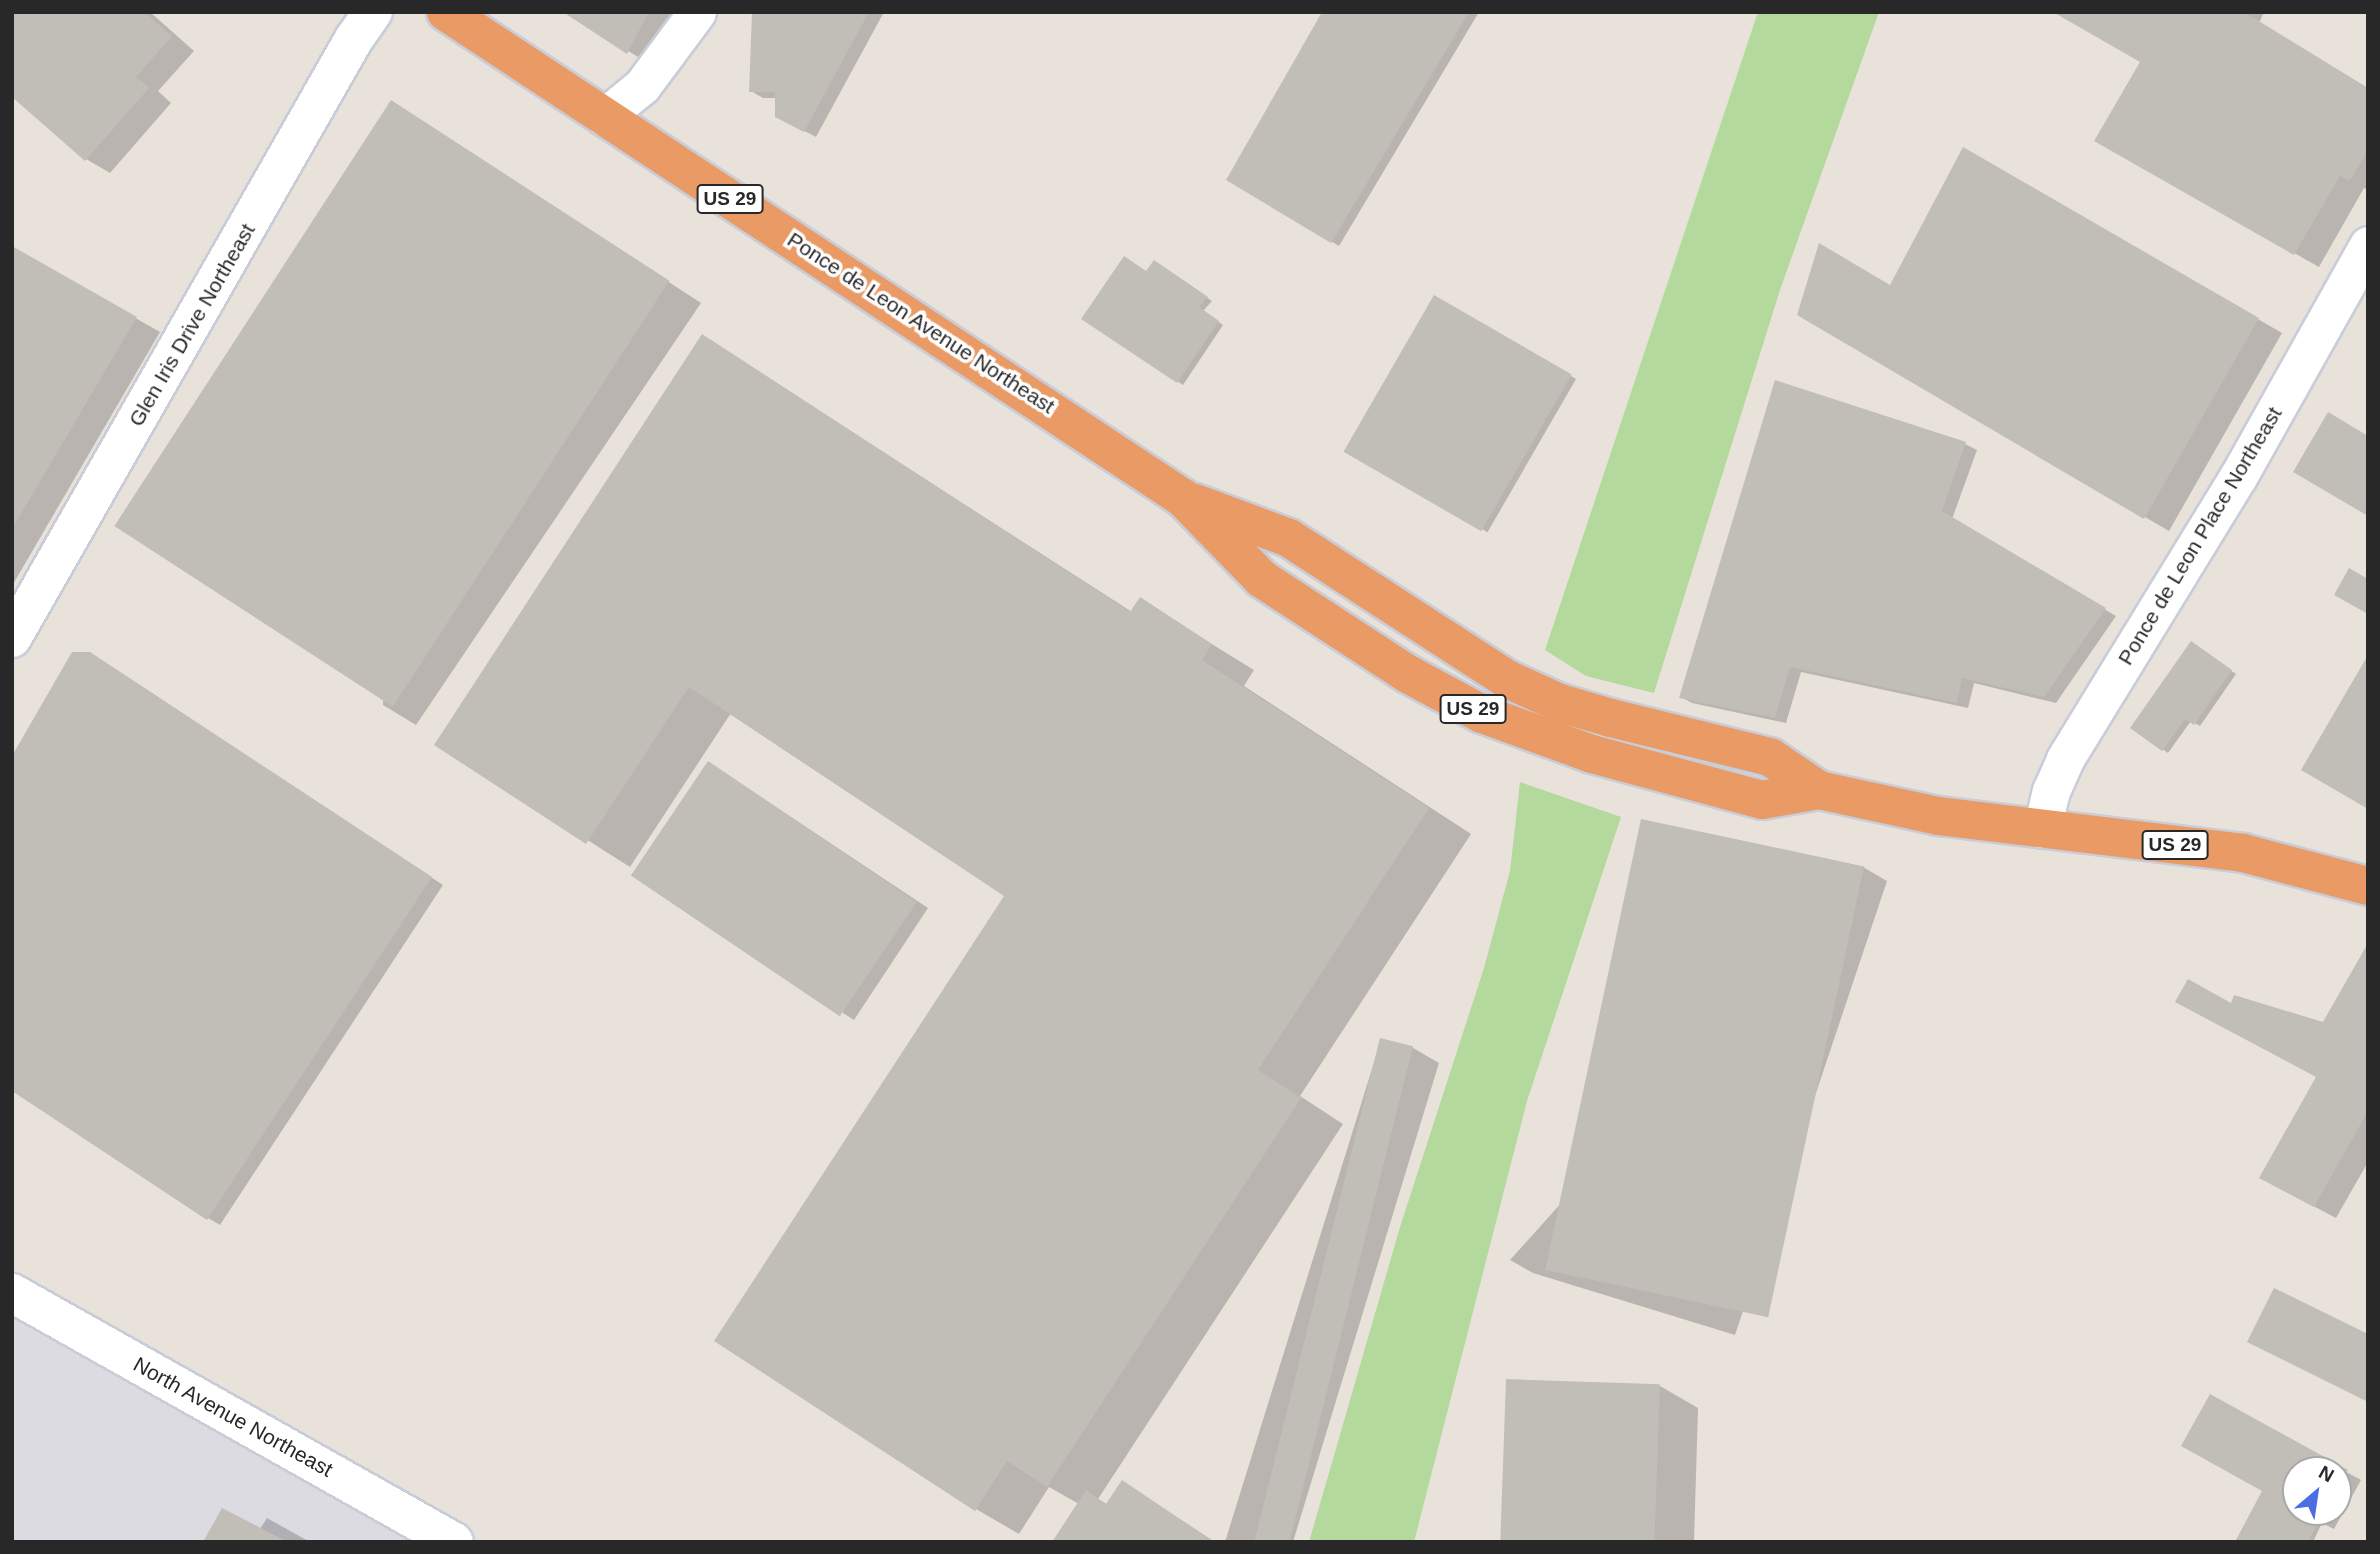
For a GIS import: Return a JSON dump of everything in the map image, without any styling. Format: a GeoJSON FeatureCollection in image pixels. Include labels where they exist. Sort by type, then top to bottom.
{"type":"FeatureCollection","features":[{"type":"Feature","properties":{"kind":"highway","name":"Ponce de Leon Avenue Northeast"},"geometry":{"type":"LineString","coordinates":[[446,12],[1183,498],[1289,538],[1507,679],[1560,703],[1770,757],[1819,790],[1938,816],[2243,853],[2368,886]]}},
{"type":"Feature","properties":{"kind":"street","name":"Glen Iris Drive Northeast"},"geometry":{"type":"LineString","coordinates":[[12,638],[354,39],[373,12]]}},
{"type":"Feature","properties":{"kind":"street"},"geometry":{"type":"LineString","coordinates":[[604,117],[642,86],[697,12]]}},
{"type":"Feature","properties":{"kind":"street","name":"Ponce de Leon Place Northeast"},"geometry":{"type":"LineString","coordinates":[[2042,829],[2051,792],[2065,759],[2238,477],[2368,245]]}},
{"type":"Feature","properties":{"kind":"street","name":"North Avenue Northeast"},"geometry":{"type":"LineString","coordinates":[[12,1293],[454,1542]]}},
{"type":"Feature","properties":{"kind":"shaded area"},"geometry":{"type":"Polygon","coordinates":[[[12,1290],[454,1542],[12,1542],[12,1290]]]}},
{"type":"Feature","properties":{"kind":"green space"},"geometry":{"type":"Polygon","coordinates":[[[1758,12],[1879,12],[1780,290],[1654,693],[1586,676],[1545,650],[1758,12]]]}},
{"type":"Feature","properties":{"kind":"green space"},"geometry":{"type":"Polygon","coordinates":[[[1520,782],[1621,817],[1527,1101],[1414,1542],[1309,1542],[1400,1227],[1484,968],[1510,871],[1520,782]]]}},
{"type":"Feature","properties":{"kind":"building"},"geometry":{"type":"Polygon","coordinates":[[[12,12],[144,12],[172,36],[136,77],[149,88],[85,161],[12,97],[12,12]]]}},
{"type":"Feature","properties":{"kind":"building"},"geometry":{"type":"Polygon","coordinates":[[[563,12],[649,12],[627,54],[563,12]]]}},
{"type":"Feature","properties":{"kind":"building"},"geometry":{"type":"Polygon","coordinates":[[[752,12],[869,12],[804,132],[775,117],[775,92],[749,92],[752,12]]]}},
{"type":"Feature","properties":{"kind":"building"},"geometry":{"type":"Polygon","coordinates":[[[1322,12],[1469,12],[1331,243],[1226,180],[1322,12]]]}},
{"type":"Feature","properties":{"kind":"building"},"geometry":{"type":"Polygon","coordinates":[[[2053,12],[2244,12],[2368,88],[2368,150],[2350,181],[2340,176],[2294,255],[2094,141],[2140,62],[2053,12]]]}},
{"type":"Feature","properties":{"kind":"building"},"geometry":{"type":"Polygon","coordinates":[[[391,100],[669,281],[393,707],[114,526],[391,100]]]}},
{"type":"Feature","properties":{"kind":"building"},"geometry":{"type":"Polygon","coordinates":[[[1963,147],[2259,318],[2144,519],[1797,315],[1819,243],[1890,285],[1963,147]]]}},
{"type":"Feature","properties":{"kind":"building"},"geometry":{"type":"Polygon","coordinates":[[[12,246],[137,317],[12,529],[12,246]]]}},
{"type":"Feature","properties":{"kind":"building"},"geometry":{"type":"Polygon","coordinates":[[[1124,256],[1146,271],[1154,260],[1208,297],[1199,307],[1219,321],[1177,383],[1081,319],[1124,256]]]}},
{"type":"Feature","properties":{"kind":"building"},"geometry":{"type":"Polygon","coordinates":[[[1434,295],[1572,375],[1481,531],[1344,452],[1434,295]]]}},
{"type":"Feature","properties":{"kind":"building"},"geometry":{"type":"Polygon","coordinates":[[[702,334],[1130,612],[1140,597],[1212,644],[1202,660],[1429,808],[1258,1070],[1301,1098],[1047,1487],[1007,1461],[975,1511],[714,1341],[1004,896],[689,687],[586,844],[434,745],[702,334]]]}},
{"type":"Feature","properties":{"kind":"building"},"geometry":{"type":"Polygon","coordinates":[[[1775,380],[1966,442],[1942,511],[2106,608],[2044,697],[1962,678],[1957,703],[1790,667],[1775,718],[1679,698],[1775,380]]]}},
{"type":"Feature","properties":{"kind":"building"},"geometry":{"type":"Polygon","coordinates":[[[2328,412],[2368,436],[2368,516],[2293,472],[2328,412]]]}},
{"type":"Feature","properties":{"kind":"building"},"geometry":{"type":"Polygon","coordinates":[[[2349,568],[2368,579],[2368,614],[2334,595],[2349,568]]]}},
{"type":"Feature","properties":{"kind":"building"},"geometry":{"type":"Polygon","coordinates":[[[2191,641],[2232,670],[2194,725],[2185,719],[2162,751],[2130,728],[2191,641]]]}},
{"type":"Feature","properties":{"kind":"building"},"geometry":{"type":"Polygon","coordinates":[[[72,652],[90,652],[432,877],[207,1220],[12,1091],[12,756],[72,652]]]}},
{"type":"Feature","properties":{"kind":"building"},"geometry":{"type":"Polygon","coordinates":[[[2368,655],[2368,809],[2301,770],[2368,655]]]}},
{"type":"Feature","properties":{"kind":"building"},"geometry":{"type":"Polygon","coordinates":[[[708,761],[917,902],[840,1016],[631,875],[708,761]]]}},
{"type":"Feature","properties":{"kind":"building"},"geometry":{"type":"Polygon","coordinates":[[[1641,819],[1864,866],[1768,1317],[1545,1270],[1641,819]]]}},
{"type":"Feature","properties":{"kind":"building"},"geometry":{"type":"Polygon","coordinates":[[[2368,943],[2368,1111],[2314,1207],[2259,1178],[2316,1077],[2175,1002],[2188,979],[2231,1003],[2234,995],[2323,1022],[2368,943]]]}},
{"type":"Feature","properties":{"kind":"building"},"geometry":{"type":"Polygon","coordinates":[[[1380,1038],[1413,1046],[1289,1542],[1254,1542],[1380,1038]]]}},
{"type":"Feature","properties":{"kind":"building"},"geometry":{"type":"Polygon","coordinates":[[[2274,1288],[2368,1334],[2368,1402],[2247,1342],[2274,1288]]]}},
{"type":"Feature","properties":{"kind":"building"},"geometry":{"type":"Polygon","coordinates":[[[1506,1379],[1660,1384],[1654,1542],[1500,1542],[1506,1379]]]}},
{"type":"Feature","properties":{"kind":"building"},"geometry":{"type":"Polygon","coordinates":[[[2210,1394],[2323,1456],[2282,1456],[2282,1526],[2317,1526],[2308,1542],[2235,1542],[2262,1491],[2181,1446],[2210,1394]]]}},
{"type":"Feature","properties":{"kind":"building"},"geometry":{"type":"Polygon","coordinates":[[[1122,1480],[1214,1542],[1052,1542],[1086,1490],[1106,1504],[1122,1480]]]}},
{"type":"Feature","properties":{"kind":"building"},"geometry":{"type":"Polygon","coordinates":[[[222,1508],[288,1542],[203,1542],[222,1508]]]}}]}
